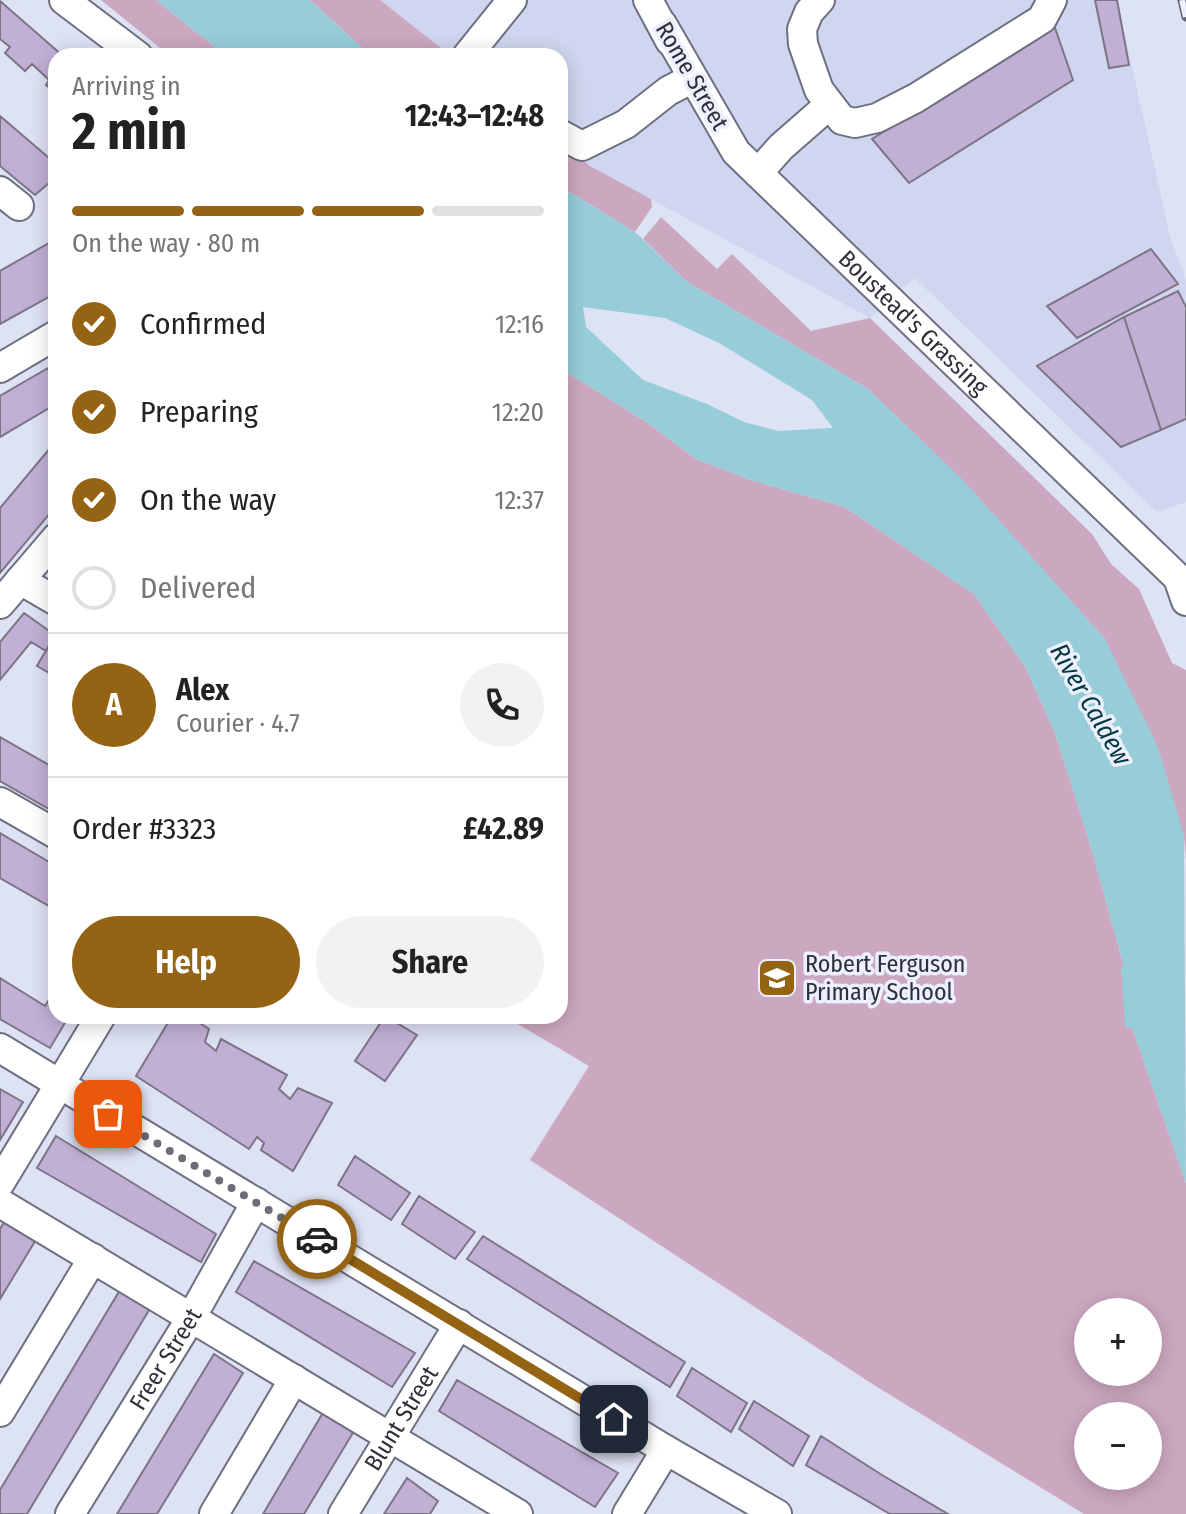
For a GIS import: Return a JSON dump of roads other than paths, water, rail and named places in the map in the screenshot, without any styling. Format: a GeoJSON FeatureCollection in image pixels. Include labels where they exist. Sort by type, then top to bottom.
{"type":"FeatureCollection","features":[{"type":"Feature","properties":{"kind":"street"},"geometry":{"type":"LineString","coordinates":[[64,0],[127,48]]}},
{"type":"Feature","properties":{"kind":"street"},"geometry":{"type":"LineString","coordinates":[[473,48],[512,0]]}},
{"type":"Feature","properties":{"kind":"street","name":"Rome Street"},"geometry":{"type":"LineString","coordinates":[[648,0],[689,80],[736,152]]}},
{"type":"Feature","properties":{"kind":"street"},"geometry":{"type":"LineString","coordinates":[[820,0],[809,12],[802,29],[803,44],[819,90],[842,120],[855,123],[877,118],[916,98],[1042,19],[1052,0]]}},
{"type":"Feature","properties":{"kind":"street","name":"Boustead's Grassing"},"geometry":{"type":"LineString","coordinates":[[662,24],[736,152],[1178,578],[1186,601]]}},
{"type":"Feature","properties":{"kind":"street"},"geometry":{"type":"LineString","coordinates":[[568,138],[582,146],[626,124],[668,91],[689,80]]}},
{"type":"Feature","properties":{"kind":"street"},"geometry":{"type":"LineString","coordinates":[[758,173],[781,147],[829,105]]}},
{"type":"Feature","properties":{"kind":"street"},"geometry":{"type":"LineString","coordinates":[[0,368],[48,340]]}},
{"type":"Feature","properties":{"kind":"street"},"geometry":{"type":"LineString","coordinates":[[0,604],[48,547]]}},
{"type":"Feature","properties":{"kind":"street"},"geometry":{"type":"LineString","coordinates":[[20,580],[48,596]]}},
{"type":"Feature","properties":{"kind":"street"},"geometry":{"type":"LineString","coordinates":[[0,802],[48,829]]}},
{"type":"Feature","properties":{"kind":"street"},"geometry":{"type":"LineString","coordinates":[[0,1183],[96,1024]]}},
{"type":"Feature","properties":{"kind":"street"},"geometry":{"type":"LineString","coordinates":[[0,1048],[777,1514]]}},
{"type":"Feature","properties":{"kind":"street","name":"Freer Street"},"geometry":{"type":"LineString","coordinates":[[70,1514],[191,1318],[256,1202]]}},
{"type":"Feature","properties":{"kind":"street"},"geometry":{"type":"LineString","coordinates":[[0,1203],[389,1437],[485,1506],[518,1514]]}},
{"type":"Feature","properties":{"kind":"street"},"geometry":{"type":"LineString","coordinates":[[0,1412],[93,1258]]}},
{"type":"Feature","properties":{"kind":"street","name":"Blunt Street"},"geometry":{"type":"LineString","coordinates":[[343,1514],[459,1324]]}},
{"type":"Feature","properties":{"kind":"street"},"geometry":{"type":"LineString","coordinates":[[214,1514],[294,1379]]}},
{"type":"Feature","properties":{"kind":"street"},"geometry":{"type":"LineString","coordinates":[[627,1514],[666,1450]]}},
{"type":"Feature","properties":{"kind":"water"},"geometry":{"type":"Polygon","coordinates":[[[156,0],[310,0],[362,48],[216,48],[156,0]]]}},
{"type":"Feature","properties":{"kind":"water","name":"River Caldew"},"geometry":{"type":"Polygon","coordinates":[[[568,192],[635,232],[687,282],[868,389],[963,480],[1105,639],[1158,747],[1184,836],[1186,1183],[1128,1016],[1125,970],[1055,733],[1026,668],[974,594],[845,507],[751,480],[696,459],[648,423],[568,373],[568,192]],[[583,307],[586,327],[643,380],[707,404],[744,422],[778,431],[833,428],[812,400],[721,344],[665,318],[583,307]]]}},
{"type":"Feature","properties":{"kind":"waterway"},"geometry":{"type":"LineString","coordinates":[[1125,970],[1129,1024]]}},
{"type":"Feature","properties":{"kind":"railway"},"geometry":{"type":"LineString","coordinates":[[1182,0],[1186,17]]}},
{"type":"Feature","properties":{"kind":"place","name":"Robert Ferguson Primary School"},"geometry":{"type":"Point","coordinates":[777,978]}}]}
